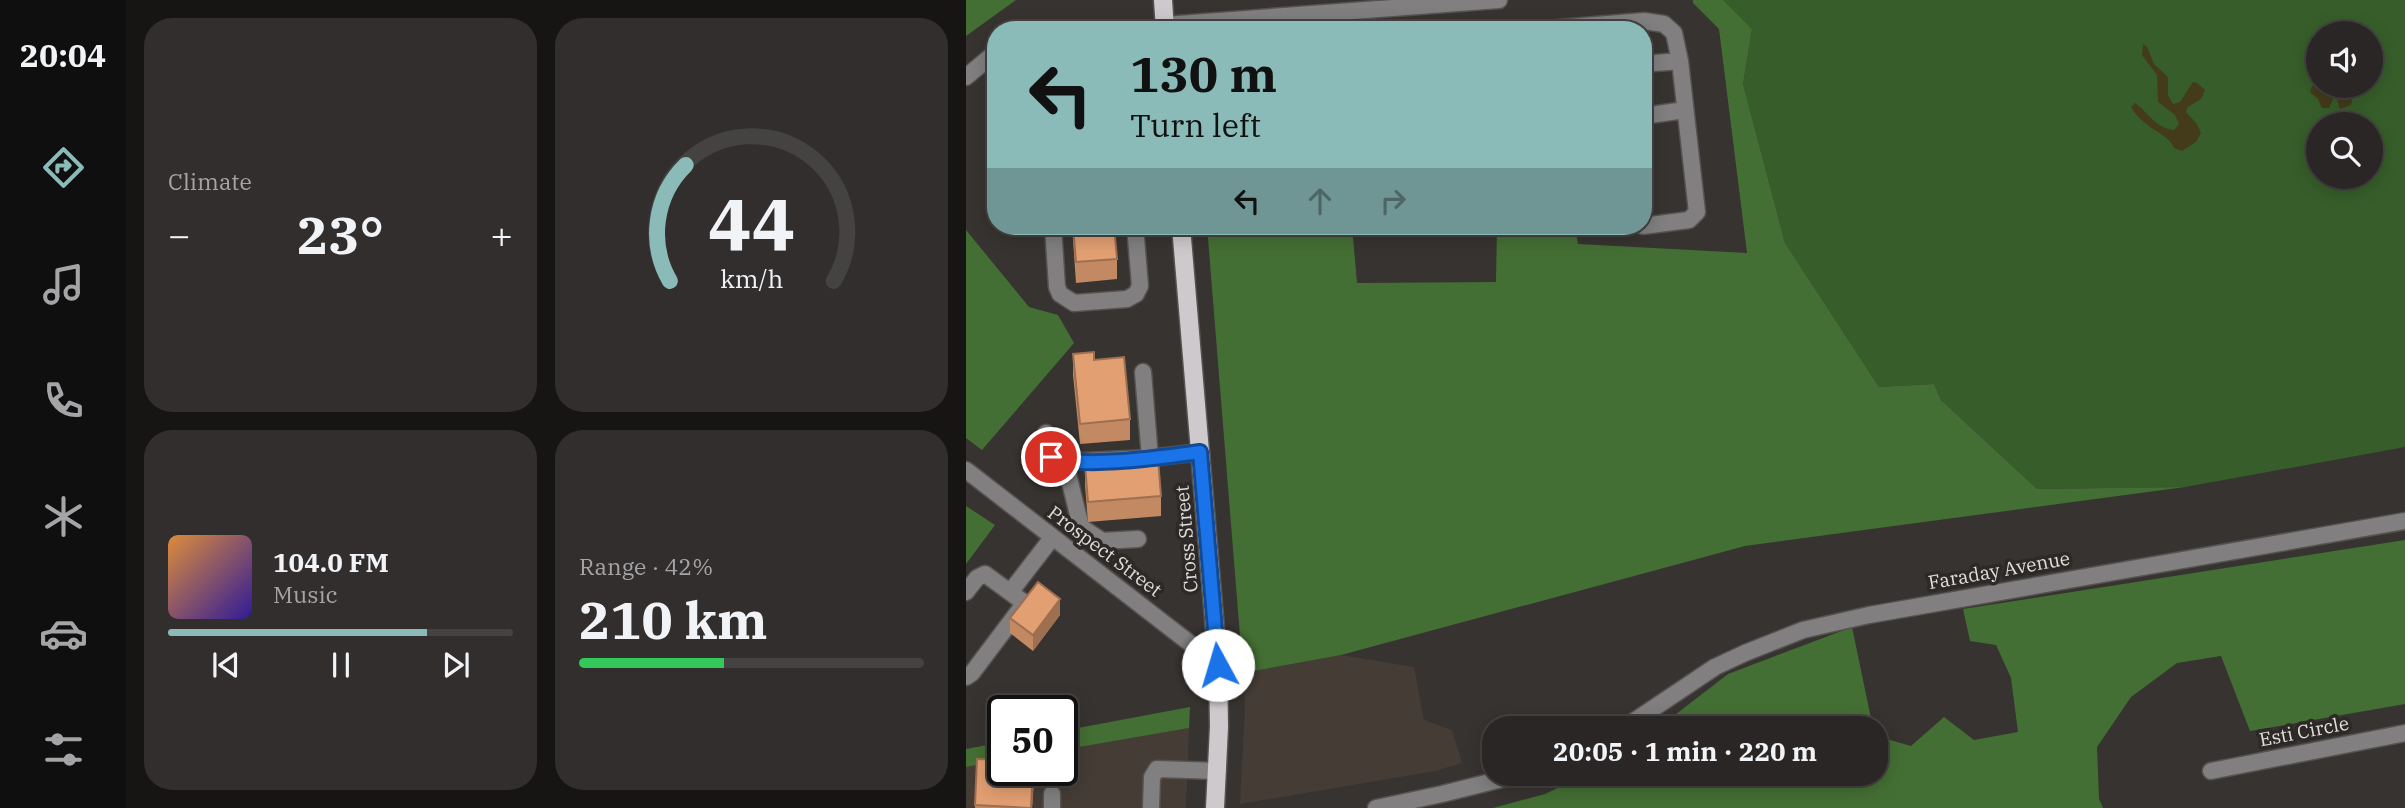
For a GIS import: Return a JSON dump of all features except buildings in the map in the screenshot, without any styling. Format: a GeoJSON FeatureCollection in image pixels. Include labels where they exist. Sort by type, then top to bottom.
{"type":"FeatureCollection","features":[{"type":"Feature","properties":{"kind":"main road"},"geometry":{"type":"LineString","coordinates":[[1163,0],[1165,21]]}},
{"type":"Feature","properties":{"kind":"main road","name":"Cross Street"},"geometry":{"type":"LineString","coordinates":[[1182,235],[1218,665],[1215,808]]}},
{"type":"Feature","properties":{"kind":"street"},"geometry":{"type":"LineString","coordinates":[[1239,21],[1499,0]]}},
{"type":"Feature","properties":{"kind":"street"},"geometry":{"type":"LineString","coordinates":[[1652,23],[1664,24],[1674,33],[1680,61],[1697,212],[1689,220],[1652,225]]}},
{"type":"Feature","properties":{"kind":"street"},"geometry":{"type":"LineString","coordinates":[[966,77],[987,60]]}},
{"type":"Feature","properties":{"kind":"street"},"geometry":{"type":"LineString","coordinates":[[1652,63],[1680,61]]}},
{"type":"Feature","properties":{"kind":"street"},"geometry":{"type":"LineString","coordinates":[[1652,115],[1685,110]]}},
{"type":"Feature","properties":{"kind":"street"},"geometry":{"type":"LineString","coordinates":[[1054,235],[1057,287],[1060,294],[1074,303],[1127,299],[1136,294],[1140,286],[1136,235]]}},
{"type":"Feature","properties":{"kind":"street"},"geometry":{"type":"LineString","coordinates":[[1143,372],[1150,458]]}},
{"type":"Feature","properties":{"kind":"street"},"geometry":{"type":"LineString","coordinates":[[1046,433],[1051,457],[1065,462],[1150,458],[1200,452]]}},
{"type":"Feature","properties":{"kind":"street"},"geometry":{"type":"LineString","coordinates":[[1065,462],[1082,527],[1102,541],[1138,539]]}},
{"type":"Feature","properties":{"kind":"street","name":"Prospect Street"},"geometry":{"type":"LineString","coordinates":[[966,470],[1218,665]]}},
{"type":"Feature","properties":{"kind":"street","name":"Faraday Avenue"},"geometry":{"type":"LineString","coordinates":[[1642,716],[1714,667],[1803,630],[1881,612],[2405,521]]}},
{"type":"Feature","properties":{"kind":"street"},"geometry":{"type":"LineString","coordinates":[[1011,591],[1052,538]]}},
{"type":"Feature","properties":{"kind":"street"},"geometry":{"type":"LineString","coordinates":[[966,592],[977,578],[985,574],[1022,601],[1021,608],[972,673],[966,677]]}},
{"type":"Feature","properties":{"kind":"street","name":"Esti Circle"},"geometry":{"type":"LineString","coordinates":[[2210,771],[2405,733]]}},
{"type":"Feature","properties":{"kind":"street"},"geometry":{"type":"LineString","coordinates":[[1151,808],[1152,777],[1157,769],[1217,771]]}},
{"type":"Feature","properties":{"kind":"street"},"geometry":{"type":"LineString","coordinates":[[1376,808],[1482,784]]}},
{"type":"Feature","properties":{"kind":"shaded area"},"geometry":{"type":"Polygon","coordinates":[[[1341,655],[1414,667],[1424,720],[1452,730],[1462,763],[1435,771],[1240,804],[1245,707],[1243,673],[1341,655]]]}},
{"type":"Feature","properties":{"kind":"shaded area"},"geometry":{"type":"Polygon","coordinates":[[[1189,728],[1186,808],[966,808],[966,767],[987,763],[987,786],[1078,786],[1078,747],[1189,728]]]}},
{"type":"Feature","properties":{"kind":"green space"},"geometry":{"type":"Polygon","coordinates":[[[966,0],[1016,0],[966,36],[966,0]]]}},
{"type":"Feature","properties":{"kind":"green space"},"geometry":{"type":"Polygon","coordinates":[[[1693,0],[1723,0],[1752,29],[1743,84],[1785,243],[1879,387],[1934,384],[1941,400],[2037,489],[2185,487],[1745,546],[1341,655],[1243,673],[1208,235],[1353,235],[1357,283],[1496,282],[1497,235],[1576,235],[1578,244],[1747,253],[1719,29],[1693,0]]]}},
{"type":"Feature","properties":{"kind":"green space"},"geometry":{"type":"Polygon","coordinates":[[[1723,0],[2405,0],[2405,447],[2185,487],[2037,489],[1941,400],[1934,384],[1879,387],[1785,243],[1743,84],[1752,29],[1723,0]]]}},
{"type":"Feature","properties":{"kind":"green space"},"geometry":{"type":"Polygon","coordinates":[[[966,230],[1029,307],[1058,315],[1074,343],[982,450],[966,438],[966,230]]]}},
{"type":"Feature","properties":{"kind":"green space"},"geometry":{"type":"Polygon","coordinates":[[[966,506],[995,525],[966,564],[966,506]]]}},
{"type":"Feature","properties":{"kind":"green space"},"geometry":{"type":"Polygon","coordinates":[[[2405,540],[2405,704],[2250,731],[2221,656],[2177,663],[2131,697],[2097,747],[2099,799],[2103,808],[1493,808],[1545,794],[1562,786],[1888,786],[1888,739],[1911,746],[1944,717],[1974,740],[2018,732],[2011,678],[1996,645],[1970,641],[1963,609],[2405,540]]]}},
{"type":"Feature","properties":{"kind":"green space"},"geometry":{"type":"Polygon","coordinates":[[[1852,627],[1871,716],[1674,716],[1728,674],[1852,627]]]}},
{"type":"Feature","properties":{"kind":"green space"},"geometry":{"type":"Polygon","coordinates":[[[1190,707],[1189,728],[1078,747],[1078,728],[1190,707]]]}},
{"type":"Feature","properties":{"kind":"green space"},"geometry":{"type":"Polygon","coordinates":[[[987,745],[987,763],[966,767],[966,749],[987,745]]]}},
{"type":"Feature","properties":{"kind":"sand"},"geometry":{"type":"Polygon","coordinates":[[[2143,44],[2154,64],[2168,77],[2168,95],[2173,104],[2180,102],[2193,82],[2205,90],[2201,99],[2188,107],[2186,112],[2201,133],[2196,142],[2182,151],[2174,148],[2131,107],[2135,103],[2167,129],[2174,130],[2179,124],[2175,115],[2158,102],[2157,75],[2142,55],[2143,44]]]}},
{"type":"Feature","properties":{"kind":"sand"},"geometry":{"type":"Polygon","coordinates":[[[2334,98],[2329,108],[2322,108],[2318,99],[2334,98]]]}},
{"type":"Feature","properties":{"kind":"sand"},"geometry":{"type":"Polygon","coordinates":[[[2350,98],[2351,105],[2340,109],[2337,99],[2350,98]]]}},
{"type":"Feature","properties":{"kind":"route"},"geometry":{"type":"LineString","coordinates":[[1051,457],[1065,462],[1150,458],[1200,452],[1218,665]]}}]}
